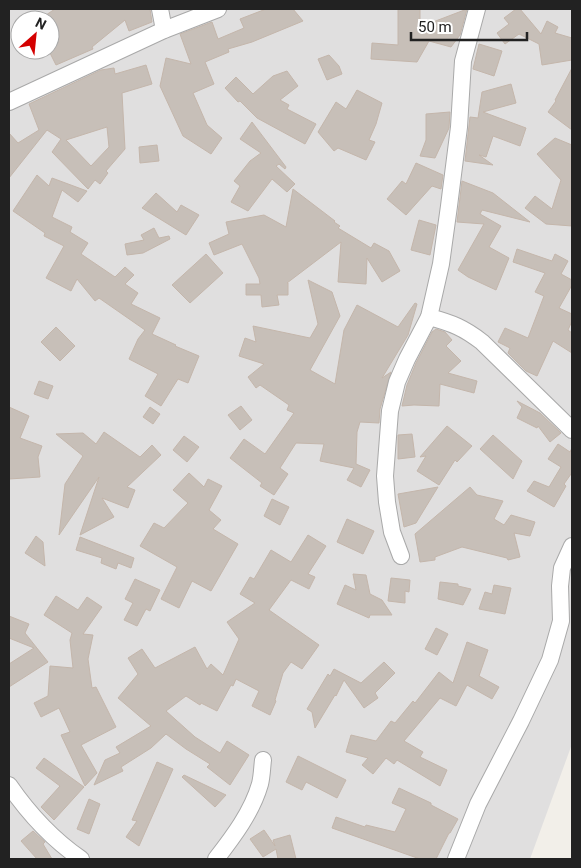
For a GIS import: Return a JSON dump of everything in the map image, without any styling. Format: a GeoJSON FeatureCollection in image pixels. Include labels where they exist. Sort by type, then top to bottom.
{"type":"FeatureCollection","features":[{"type":"Feature","properties":{"kind":"street"},"geometry":{"type":"LineString","coordinates":[[160,9],[164,30]]}},
{"type":"Feature","properties":{"kind":"street"},"geometry":{"type":"LineString","coordinates":[[9,102],[164,30],[218,9]]}},
{"type":"Feature","properties":{"kind":"street"},"geometry":{"type":"LineString","coordinates":[[402,556],[392,532],[387,502],[385,476],[389,420],[400,374],[430,317],[441,264],[459,127],[463,61],[477,9]]}},
{"type":"Feature","properties":{"kind":"street"},"geometry":{"type":"LineString","coordinates":[[430,317],[453,323],[482,342],[572,430]]}},
{"type":"Feature","properties":{"kind":"street"},"geometry":{"type":"LineString","coordinates":[[456,859],[478,804],[550,660],[562,621],[560,586],[562,568],[572,546]]}},
{"type":"Feature","properties":{"kind":"street"},"geometry":{"type":"LineString","coordinates":[[216,859],[233,838],[252,804],[260,783],[263,760]]}},
{"type":"Feature","properties":{"kind":"street"},"geometry":{"type":"LineString","coordinates":[[9,785],[36,821],[63,847],[81,859]]}},
{"type":"Feature","properties":{"kind":"shaded area"},"geometry":{"type":"Polygon","coordinates":[[[9,9],[572,9],[572,744],[530,859],[9,859],[9,9]]]}},
{"type":"Feature","properties":{"kind":"building"},"geometry":{"type":"Polygon","coordinates":[[[150,9],[152,22],[129,31],[125,20],[92,47],[93,49],[56,65],[54,60],[60,60],[60,10],[54,10],[150,9]]]}},
{"type":"Feature","properties":{"kind":"building"},"geometry":{"type":"Polygon","coordinates":[[[266,9],[293,9],[303,21],[252,42],[228,49],[229,52],[205,62],[214,84],[193,93],[207,125],[222,138],[211,154],[183,136],[160,86],[166,58],[191,64],[180,34],[212,22],[218,39],[244,28],[240,19],[266,9]]]}},
{"type":"Feature","properties":{"kind":"building"},"geometry":{"type":"Polygon","coordinates":[[[398,9],[420,9],[420,27],[467,9],[460,35],[451,47],[429,41],[417,62],[371,59],[372,43],[398,45],[398,9]]]}},
{"type":"Feature","properties":{"kind":"building"},"geometry":{"type":"Polygon","coordinates":[[[516,9],[520,9],[541,34],[547,21],[558,27],[555,33],[572,38],[572,60],[542,65],[539,44],[519,34],[505,44],[497,33],[509,24],[504,18],[516,9]]]}},
{"type":"Feature","properties":{"kind":"building"},"geometry":{"type":"Polygon","coordinates":[[[479,44],[502,51],[494,76],[473,69],[479,44]]]}},
{"type":"Feature","properties":{"kind":"building"},"geometry":{"type":"Polygon","coordinates":[[[329,55],[339,66],[342,74],[327,80],[318,59],[329,55]]]}},
{"type":"Feature","properties":{"kind":"building"},"geometry":{"type":"Polygon","coordinates":[[[146,65],[152,84],[122,93],[125,149],[106,171],[108,173],[100,184],[95,180],[88,189],[52,152],[61,139],[47,130],[9,178],[9,133],[18,143],[39,130],[29,104],[101,70],[114,68],[115,74],[146,65]],[[107,127],[66,140],[91,166],[109,147],[107,127]]]}},
{"type":"Feature","properties":{"kind":"building"},"geometry":{"type":"Polygon","coordinates":[[[572,68],[572,130],[548,112],[556,101],[572,68]]]}},
{"type":"Feature","properties":{"kind":"building"},"geometry":{"type":"Polygon","coordinates":[[[287,71],[298,86],[280,100],[289,105],[287,109],[316,124],[305,144],[257,118],[225,88],[236,77],[253,94],[273,76],[287,71]]]}},
{"type":"Feature","properties":{"kind":"building"},"geometry":{"type":"Polygon","coordinates":[[[511,84],[516,103],[483,112],[526,128],[520,146],[493,136],[486,157],[479,155],[493,165],[465,161],[470,117],[478,118],[482,92],[511,84]]]}},
{"type":"Feature","properties":{"kind":"building"},"geometry":{"type":"Polygon","coordinates":[[[357,90],[382,103],[369,140],[375,142],[366,160],[338,148],[334,151],[318,132],[336,102],[346,109],[357,90]]]}},
{"type":"Feature","properties":{"kind":"building"},"geometry":{"type":"Polygon","coordinates":[[[450,112],[449,128],[435,158],[420,156],[426,140],[426,114],[450,112]]]}},
{"type":"Feature","properties":{"kind":"building"},"geometry":{"type":"Polygon","coordinates":[[[252,122],[286,167],[285,169],[279,164],[276,166],[295,184],[287,192],[272,179],[248,211],[231,202],[240,186],[234,181],[250,161],[261,153],[240,139],[252,122]]]}},
{"type":"Feature","properties":{"kind":"building"},"geometry":{"type":"Polygon","coordinates":[[[555,138],[572,145],[572,226],[546,224],[525,208],[535,196],[552,209],[561,180],[537,154],[555,138]]]}},
{"type":"Feature","properties":{"kind":"building"},"geometry":{"type":"Polygon","coordinates":[[[157,145],[159,161],[140,163],[139,147],[157,145]]]}},
{"type":"Feature","properties":{"kind":"building"},"geometry":{"type":"Polygon","coordinates":[[[416,163],[443,175],[441,189],[432,186],[406,215],[387,199],[402,181],[406,184],[416,163]]]}},
{"type":"Feature","properties":{"kind":"building"},"geometry":{"type":"Polygon","coordinates":[[[37,175],[49,186],[52,178],[87,191],[78,202],[62,190],[52,217],[72,227],[70,232],[88,243],[81,254],[115,277],[125,267],[134,275],[125,284],[138,293],[131,304],[160,318],[152,334],[199,356],[188,383],[178,379],[161,406],[145,396],[158,374],[129,359],[138,339],[145,330],[99,298],[95,301],[77,279],[71,291],[46,278],[64,246],[44,236],[45,233],[13,211],[37,175]]]}},
{"type":"Feature","properties":{"kind":"building"},"geometry":{"type":"Polygon","coordinates":[[[462,181],[493,193],[530,222],[482,210],[480,214],[501,226],[489,247],[509,258],[496,290],[468,277],[458,270],[484,224],[457,222],[462,181]]]}},
{"type":"Feature","properties":{"kind":"building"},"geometry":{"type":"Polygon","coordinates":[[[293,189],[335,221],[340,226],[338,228],[371,248],[374,243],[389,251],[400,271],[382,282],[367,258],[366,284],[338,282],[341,242],[287,283],[288,295],[277,295],[279,305],[262,307],[261,295],[246,295],[246,284],[260,284],[259,278],[242,244],[214,255],[209,243],[229,234],[226,222],[264,215],[286,227],[293,189]]]}},
{"type":"Feature","properties":{"kind":"building"},"geometry":{"type":"Polygon","coordinates":[[[156,193],[177,212],[181,205],[199,215],[186,235],[142,208],[156,193]]]}},
{"type":"Feature","properties":{"kind":"building"},"geometry":{"type":"Polygon","coordinates":[[[419,220],[436,225],[430,255],[411,250],[419,220]]]}},
{"type":"Feature","properties":{"kind":"building"},"geometry":{"type":"Polygon","coordinates":[[[154,228],[159,238],[169,236],[170,239],[143,253],[127,255],[125,244],[144,240],[141,235],[154,228]]]}},
{"type":"Feature","properties":{"kind":"building"},"geometry":{"type":"Polygon","coordinates":[[[517,249],[552,261],[555,254],[568,261],[561,274],[572,280],[572,285],[559,308],[572,314],[572,321],[568,330],[572,333],[572,353],[553,341],[537,376],[526,371],[508,353],[510,348],[498,342],[505,328],[528,338],[544,296],[535,292],[545,273],[513,262],[517,249]]]}},
{"type":"Feature","properties":{"kind":"building"},"geometry":{"type":"Polygon","coordinates":[[[206,254],[223,273],[190,303],[172,285],[206,254]]]}},
{"type":"Feature","properties":{"kind":"building"},"geometry":{"type":"Polygon","coordinates":[[[308,280],[332,292],[340,316],[310,370],[335,384],[344,330],[357,305],[398,327],[415,303],[417,304],[408,335],[382,378],[391,372],[380,409],[379,423],[360,422],[357,432],[356,464],[370,470],[361,487],[347,480],[354,468],[320,461],[324,444],[296,443],[280,468],[288,474],[274,495],[260,486],[262,483],[230,458],[244,439],[265,454],[294,413],[287,410],[289,405],[260,385],[256,388],[248,377],[264,364],[239,356],[245,338],[256,342],[253,326],[310,338],[318,324],[308,280]]]}},
{"type":"Feature","properties":{"kind":"building"},"geometry":{"type":"Polygon","coordinates":[[[56,327],[75,346],[60,361],[41,342],[56,327]]]}},
{"type":"Feature","properties":{"kind":"building"},"geometry":{"type":"Polygon","coordinates":[[[436,329],[445,332],[452,340],[446,346],[461,361],[448,373],[477,381],[474,393],[440,384],[439,406],[402,406],[407,385],[416,363],[432,332],[436,329]]]}},
{"type":"Feature","properties":{"kind":"building"},"geometry":{"type":"Polygon","coordinates":[[[39,381],[53,386],[48,399],[34,394],[39,381]]]}},
{"type":"Feature","properties":{"kind":"building"},"geometry":{"type":"Polygon","coordinates":[[[517,401],[540,413],[561,433],[550,442],[538,426],[537,428],[517,418],[522,407],[517,401]]]}},
{"type":"Feature","properties":{"kind":"building"},"geometry":{"type":"Polygon","coordinates":[[[241,406],[252,420],[240,430],[228,415],[241,406]]]}},
{"type":"Feature","properties":{"kind":"building"},"geometry":{"type":"Polygon","coordinates":[[[9,407],[29,416],[20,438],[42,446],[38,457],[40,477],[9,479],[9,407]]]}},
{"type":"Feature","properties":{"kind":"building"},"geometry":{"type":"Polygon","coordinates":[[[150,407],[160,414],[153,424],[143,417],[150,407]]]}},
{"type":"Feature","properties":{"kind":"building"},"geometry":{"type":"Polygon","coordinates":[[[447,426],[472,446],[457,462],[455,460],[439,485],[417,471],[426,456],[420,457],[447,426]]]}},
{"type":"Feature","properties":{"kind":"building"},"geometry":{"type":"Polygon","coordinates":[[[104,432],[140,457],[152,445],[161,455],[127,487],[135,490],[128,508],[102,498],[114,517],[80,535],[99,477],[59,535],[65,484],[83,456],[56,434],[83,433],[96,444],[104,432]]]}},
{"type":"Feature","properties":{"kind":"building"},"geometry":{"type":"Polygon","coordinates":[[[412,434],[415,457],[398,459],[398,435],[412,434]]]}},
{"type":"Feature","properties":{"kind":"building"},"geometry":{"type":"Polygon","coordinates":[[[493,435],[522,461],[513,479],[480,449],[493,435]]]}},
{"type":"Feature","properties":{"kind":"building"},"geometry":{"type":"Polygon","coordinates":[[[184,436],[199,447],[187,462],[173,450],[184,436]]]}},
{"type":"Feature","properties":{"kind":"building"},"geometry":{"type":"Polygon","coordinates":[[[558,444],[570,452],[572,448],[572,475],[564,484],[566,486],[554,507],[527,491],[534,481],[549,487],[561,467],[548,459],[558,444]]]}},
{"type":"Feature","properties":{"kind":"building"},"geometry":{"type":"Polygon","coordinates":[[[189,473],[204,487],[208,479],[222,486],[209,510],[221,520],[213,529],[238,544],[211,591],[192,581],[179,608],[161,599],[177,567],[140,546],[154,523],[164,528],[188,503],[173,490],[189,473]]]}},
{"type":"Feature","properties":{"kind":"building"},"geometry":{"type":"Polygon","coordinates":[[[438,487],[416,523],[404,527],[398,494],[438,487]]]}},
{"type":"Feature","properties":{"kind":"building"},"geometry":{"type":"Polygon","coordinates":[[[470,487],[477,495],[503,501],[494,519],[504,525],[511,515],[535,522],[530,536],[514,533],[520,557],[508,560],[507,558],[462,547],[435,557],[435,560],[420,562],[415,534],[470,487]]]}},
{"type":"Feature","properties":{"kind":"building"},"geometry":{"type":"Polygon","coordinates":[[[272,499],[289,507],[280,525],[264,516],[272,499]]]}},
{"type":"Feature","properties":{"kind":"building"},"geometry":{"type":"Polygon","coordinates":[[[347,519],[374,531],[363,554],[337,542],[347,519]]]}},
{"type":"Feature","properties":{"kind":"building"},"geometry":{"type":"Polygon","coordinates":[[[308,535],[326,546],[308,574],[315,577],[309,589],[291,580],[269,610],[319,645],[302,669],[291,662],[283,673],[276,701],[270,715],[252,706],[259,691],[236,679],[217,711],[201,703],[200,705],[186,696],[166,711],[195,737],[220,753],[227,741],[249,755],[230,785],[207,767],[210,764],[166,734],[151,748],[121,767],[123,771],[94,785],[105,760],[120,753],[116,747],[151,726],[118,698],[138,674],[128,658],[142,649],[155,668],[195,647],[207,669],[211,664],[223,675],[239,639],[227,622],[255,603],[240,594],[250,577],[254,579],[271,550],[291,562],[308,535]]]}},
{"type":"Feature","properties":{"kind":"building"},"geometry":{"type":"Polygon","coordinates":[[[36,536],[43,542],[45,566],[25,553],[36,536]]]}},
{"type":"Feature","properties":{"kind":"building"},"geometry":{"type":"Polygon","coordinates":[[[80,537],[134,558],[131,568],[118,563],[116,569],[101,563],[102,558],[76,550],[80,537]]]}},
{"type":"Feature","properties":{"kind":"building"},"geometry":{"type":"Polygon","coordinates":[[[353,574],[366,575],[370,594],[382,600],[392,615],[370,615],[369,618],[337,604],[345,585],[356,590],[353,574]]]}},
{"type":"Feature","properties":{"kind":"building"},"geometry":{"type":"Polygon","coordinates":[[[391,578],[410,580],[409,592],[405,591],[405,603],[388,601],[391,578]]]}},
{"type":"Feature","properties":{"kind":"building"},"geometry":{"type":"Polygon","coordinates":[[[135,579],[160,590],[150,611],[146,609],[137,626],[124,620],[133,603],[125,599],[135,579]]]}},
{"type":"Feature","properties":{"kind":"building"},"geometry":{"type":"Polygon","coordinates":[[[440,582],[458,584],[458,586],[471,589],[463,605],[438,599],[440,582]]]}},
{"type":"Feature","properties":{"kind":"building"},"geometry":{"type":"Polygon","coordinates":[[[494,585],[511,588],[505,614],[479,609],[485,592],[492,594],[494,585]]]}},
{"type":"Feature","properties":{"kind":"building"},"geometry":{"type":"Polygon","coordinates":[[[56,596],[78,610],[87,597],[102,607],[83,634],[93,635],[88,659],[92,688],[96,687],[116,727],[81,745],[97,773],[85,786],[61,735],[70,732],[59,708],[41,717],[34,703],[48,696],[50,666],[73,668],[70,640],[72,633],[44,615],[56,596]]]}},
{"type":"Feature","properties":{"kind":"building"},"geometry":{"type":"Polygon","coordinates":[[[9,616],[29,624],[25,633],[48,662],[9,687],[9,664],[34,648],[9,638],[9,616]]]}},
{"type":"Feature","properties":{"kind":"building"},"geometry":{"type":"Polygon","coordinates":[[[436,628],[448,634],[437,655],[425,649],[436,628]]]}},
{"type":"Feature","properties":{"kind":"building"},"geometry":{"type":"Polygon","coordinates":[[[467,642],[488,650],[479,676],[499,687],[492,699],[467,685],[456,706],[440,698],[404,741],[423,752],[420,757],[447,770],[440,786],[397,760],[394,764],[386,758],[373,774],[362,765],[368,758],[346,752],[351,735],[376,741],[391,721],[395,723],[413,701],[415,703],[439,672],[453,683],[467,642]]]}},
{"type":"Feature","properties":{"kind":"building"},"geometry":{"type":"Polygon","coordinates":[[[384,662],[395,673],[375,693],[378,698],[364,708],[344,680],[315,728],[312,712],[307,709],[328,674],[330,676],[334,669],[361,683],[384,662]]]}},
{"type":"Feature","properties":{"kind":"building"},"geometry":{"type":"Polygon","coordinates":[[[298,756],[346,780],[337,798],[306,782],[302,790],[286,782],[298,756]]]}},
{"type":"Feature","properties":{"kind":"building"},"geometry":{"type":"Polygon","coordinates":[[[44,758],[84,787],[54,820],[41,807],[60,786],[36,768],[44,758]]]}},
{"type":"Feature","properties":{"kind":"building"},"geometry":{"type":"Polygon","coordinates":[[[157,762],[173,769],[139,846],[126,837],[137,821],[132,820],[157,762]]]}},
{"type":"Feature","properties":{"kind":"building"},"geometry":{"type":"Polygon","coordinates":[[[184,775],[226,795],[215,807],[182,777],[184,775]]]}},
{"type":"Feature","properties":{"kind":"building"},"geometry":{"type":"Polygon","coordinates":[[[399,788],[431,803],[431,805],[458,819],[436,859],[420,859],[332,828],[336,817],[365,827],[366,825],[395,832],[406,809],[392,803],[399,788]]]}},
{"type":"Feature","properties":{"kind":"building"},"geometry":{"type":"Polygon","coordinates":[[[89,799],[100,804],[89,834],[77,829],[89,799]]]}},
{"type":"Feature","properties":{"kind":"building"},"geometry":{"type":"Polygon","coordinates":[[[264,830],[275,846],[273,840],[290,835],[296,859],[278,859],[276,849],[263,857],[250,839],[264,830]]]}},
{"type":"Feature","properties":{"kind":"building"},"geometry":{"type":"Polygon","coordinates":[[[33,831],[45,842],[43,844],[52,859],[37,859],[21,841],[33,831]]]}}]}
